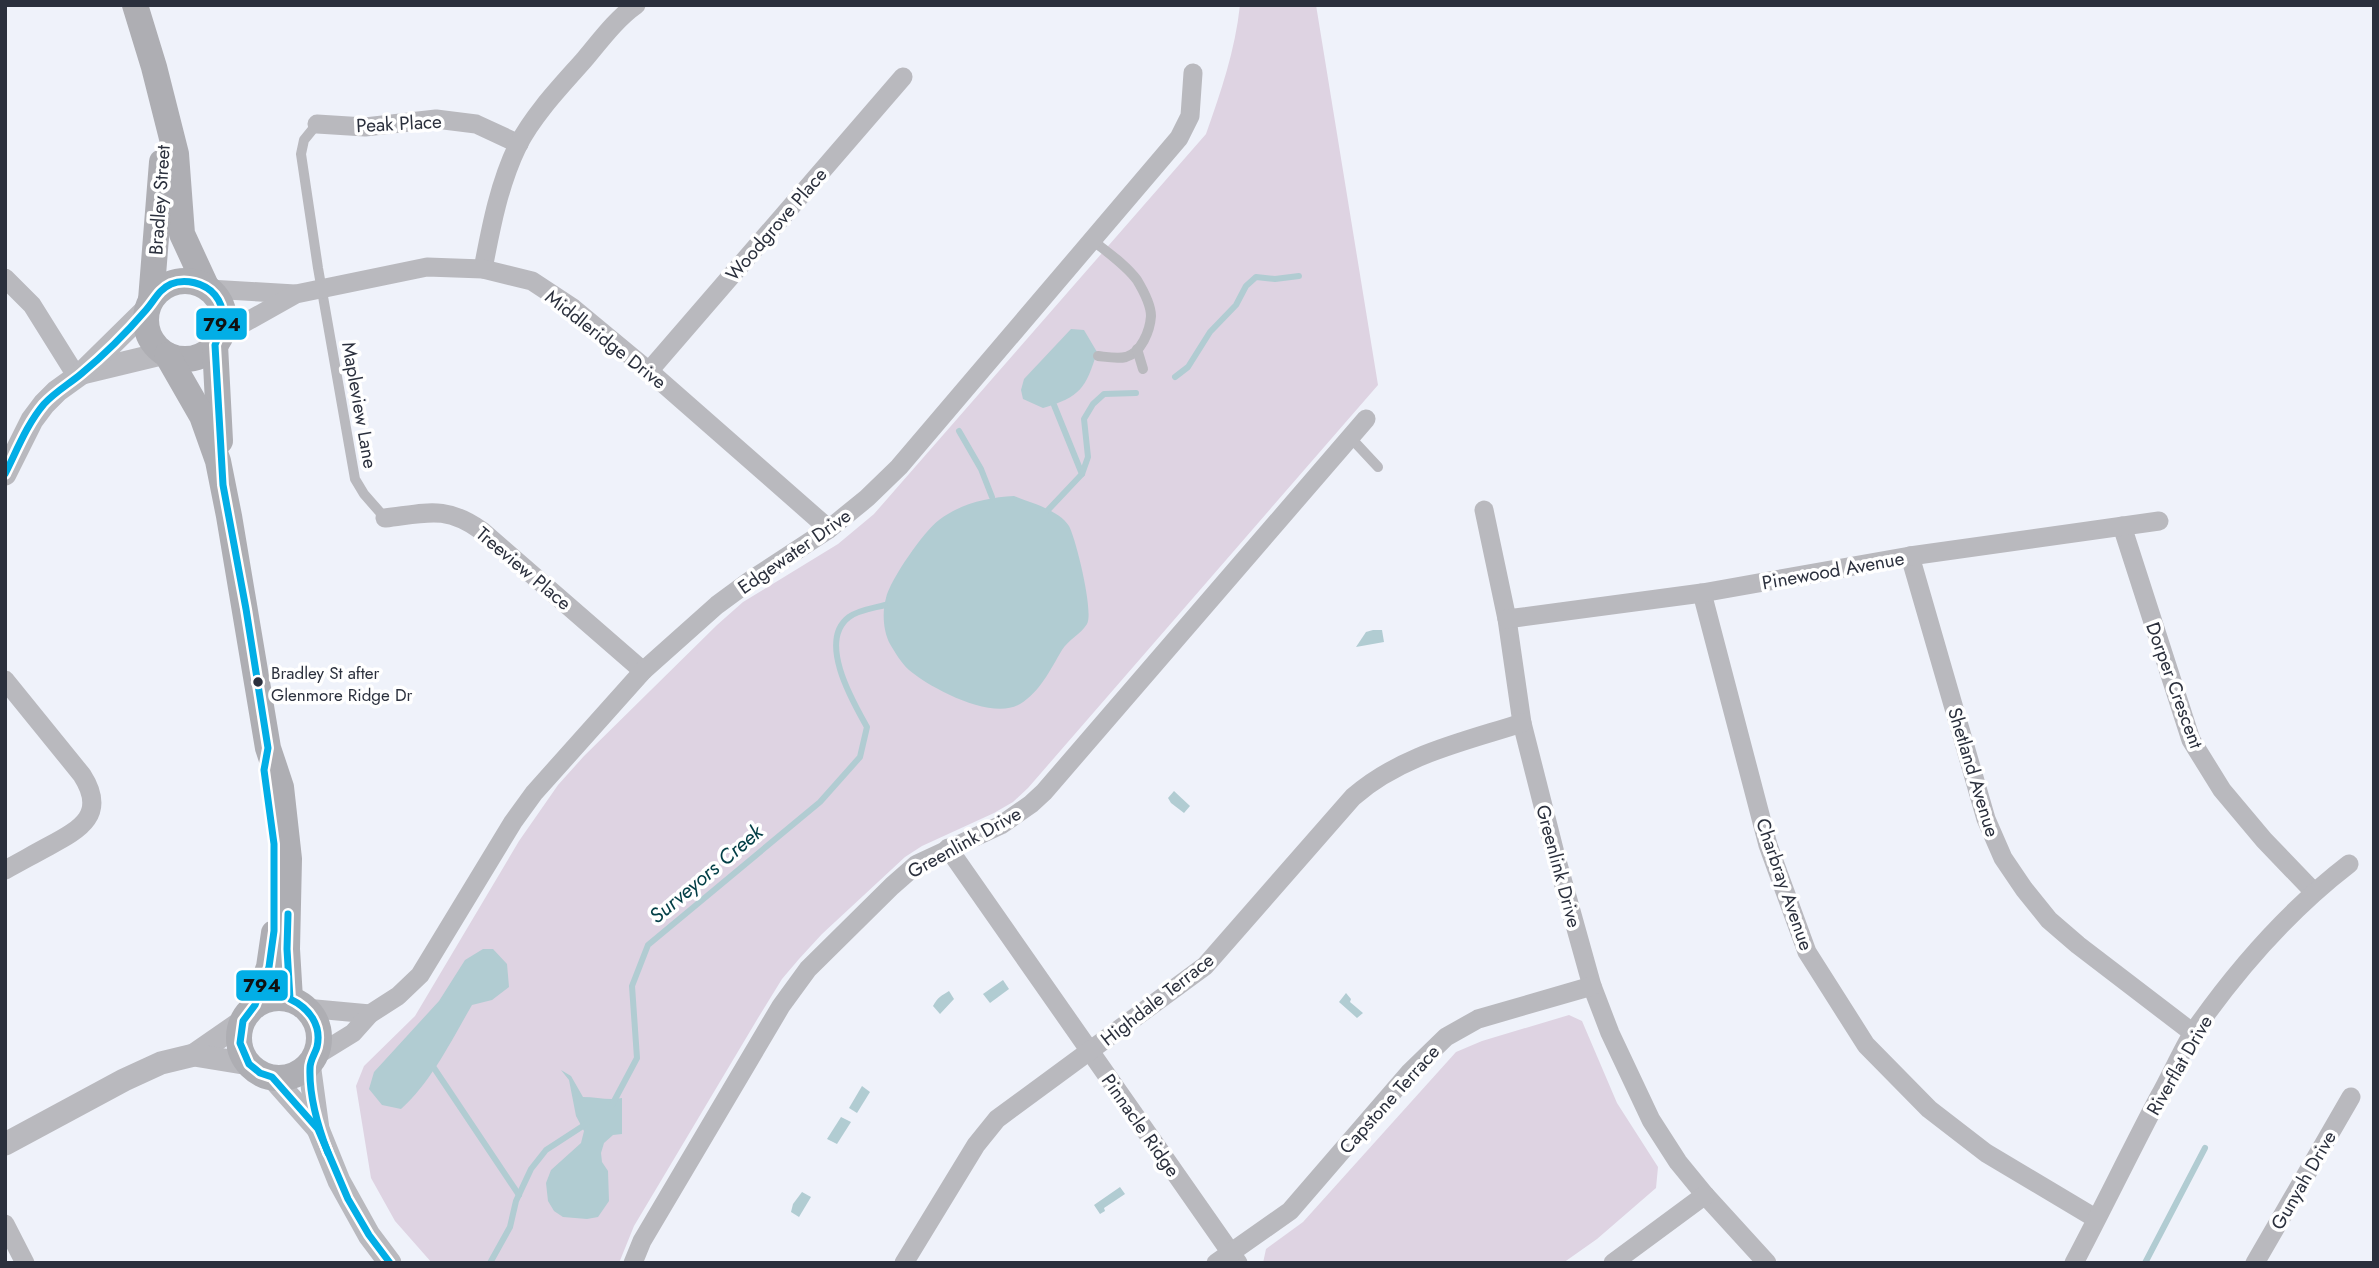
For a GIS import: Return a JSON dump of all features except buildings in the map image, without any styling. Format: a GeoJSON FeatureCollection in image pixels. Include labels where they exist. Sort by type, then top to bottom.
{"type":"FeatureCollection","features":[{"type":"Feature","properties":{"kind":"main road","name":"Bradley Street"},"geometry":{"type":"LineString","coordinates":[[135,5],[145,33],[176,154],[182,234],[207,288]]}},
{"type":"Feature","properties":{"kind":"main road","name":"Bradley Street"},"geometry":{"type":"LineString","coordinates":[[149,305],[162,170],[162,100]]}},
{"type":"Feature","properties":{"kind":"main road"},"geometry":{"type":"LineString","coordinates":[[223,485],[218,341],[224,319],[223,310],[215,295],[207,288],[189,281],[171,283],[163,287],[149,305],[149,334],[166,354],[202,416],[218,461],[246,609],[268,748],[281,787],[289,859],[287,949],[298,1004],[317,1028],[318,1046],[312,1060],[293,1075],[272,1077],[260,1073],[249,1064],[240,1044],[249,1013],[269,967],[274,931],[274,844],[264,770],[268,748]]}},
{"type":"Feature","properties":{"kind":"main road"},"geometry":{"type":"LineString","coordinates":[[166,354],[188,359],[198,357],[218,341]]}},
{"type":"Feature","properties":{"kind":"main road"},"geometry":{"type":"LineString","coordinates":[[249,1013],[268,999],[298,1004]]}},
{"type":"Feature","properties":{"kind":"street"},"geometry":{"type":"LineString","coordinates":[[482,269],[502,186],[519,144],[538,114],[620,19],[636,5]]}},
{"type":"Feature","properties":{"kind":"street","name":"Edgewater Drive"},"geometry":{"type":"LineString","coordinates":[[312,1060],[353,1033],[370,1014],[398,996],[420,975],[513,822],[534,793],[643,671],[718,605],[751,579],[829,529],[899,467],[1185,130],[1190,116],[1193,73]]}},
{"type":"Feature","properties":{"kind":"street","name":"Woodgrove Place"},"geometry":{"type":"LineString","coordinates":[[649,371],[903,77]]}},
{"type":"Feature","properties":{"kind":"street","name":"Peak Place"},"geometry":{"type":"LineString","coordinates":[[317,124],[365,127],[436,119],[476,124],[519,144]]}},
{"type":"Feature","properties":{"kind":"street","name":"Middleridge Drive"},"geometry":{"type":"LineString","coordinates":[[207,288],[296,294],[427,267],[482,269],[532,281],[573,308],[649,371],[829,529]]}},
{"type":"Feature","properties":{"kind":"street"},"geometry":{"type":"LineString","coordinates":[[5,278],[32,306],[79,375]]}},
{"type":"Feature","properties":{"kind":"street","name":"Middleridge Drive"},"geometry":{"type":"LineString","coordinates":[[218,341],[296,294]]}},
{"type":"Feature","properties":{"kind":"street"},"geometry":{"type":"LineString","coordinates":[[5,474],[44,404],[79,375],[149,305]]}},
{"type":"Feature","properties":{"kind":"street"},"geometry":{"type":"LineString","coordinates":[[79,375],[166,354]]}},
{"type":"Feature","properties":{"kind":"street","name":"Greenlink Drive"},"geometry":{"type":"LineString","coordinates":[[633,1263],[642,1241],[780,1006],[797,982],[819,957],[917,864],[1001,825],[1044,792],[1366,419]]}},
{"type":"Feature","properties":{"kind":"street","name":"Greenlink Drive"},"geometry":{"type":"LineString","coordinates":[[1484,510],[1507,619],[1522,723],[1592,986],[1624,1065],[1651,1120],[1678,1162],[1767,1263]]}},
{"type":"Feature","properties":{"kind":"street","name":"Treeview Place"},"geometry":{"type":"LineString","coordinates":[[386,518],[434,512],[460,517],[482,531],[643,671]]}},
{"type":"Feature","properties":{"kind":"street","name":"Pinewood Avenue"},"geometry":{"type":"LineString","coordinates":[[1507,619],[1702,593],[1910,556],[2159,522]]}},
{"type":"Feature","properties":{"kind":"street","name":"Dorper Crescent"},"geometry":{"type":"LineString","coordinates":[[2122,526],[2191,740],[2222,790],[2264,840],[2314,891]]}},
{"type":"Feature","properties":{"kind":"street","name":"Shetland Avenue"},"geometry":{"type":"LineString","coordinates":[[1910,556],[1986,819],[2003,858],[2024,890],[2049,920],[2193,1033]]}},
{"type":"Feature","properties":{"kind":"street","name":"Charbray Avenue"},"geometry":{"type":"LineString","coordinates":[[1702,593],[1768,845],[1807,952],[1866,1045],[1928,1109],[1986,1153],[2095,1218]]}},
{"type":"Feature","properties":{"kind":"street"},"geometry":{"type":"LineString","coordinates":[[5,680],[82,775],[91,791],[92,804],[86,821],[76,831],[5,870]]}},
{"type":"Feature","properties":{"kind":"street","name":"Highdale Terrace"},"geometry":{"type":"LineString","coordinates":[[904,1263],[989,1127],[1008,1110],[1205,966],[1353,797],[1366,786],[1429,751],[1522,723]]}},
{"type":"Feature","properties":{"kind":"street","name":"Pinnacle Ridge"},"geometry":{"type":"LineString","coordinates":[[948,848],[1229,1260]]}},
{"type":"Feature","properties":{"kind":"street","name":"Riverflat Drive"},"geometry":{"type":"LineString","coordinates":[[2074,1263],[2193,1033],[2245,963],[2282,922],[2314,891],[2349,864]]}},
{"type":"Feature","properties":{"kind":"street","name":"Capstone Terrace"},"geometry":{"type":"LineString","coordinates":[[1229,1260],[1290,1211],[1410,1072],[1446,1037],[1478,1019],[1592,986]]}},
{"type":"Feature","properties":{"kind":"street"},"geometry":{"type":"LineString","coordinates":[[298,1004],[370,1014]]}},
{"type":"Feature","properties":{"kind":"street"},"geometry":{"type":"LineString","coordinates":[[194,1055],[249,1013]]}},
{"type":"Feature","properties":{"kind":"street"},"geometry":{"type":"LineString","coordinates":[[5,1144],[143,1070],[177,1057],[194,1055],[249,1064]]}},
{"type":"Feature","properties":{"kind":"street"},"geometry":{"type":"LineString","coordinates":[[312,1060],[318,1129],[348,1199],[369,1235],[390,1263]]}},
{"type":"Feature","properties":{"kind":"street"},"geometry":{"type":"LineString","coordinates":[[272,1077],[318,1129]]}},
{"type":"Feature","properties":{"kind":"street","name":"Gunyah Drive"},"geometry":{"type":"LineString","coordinates":[[2255,1263],[2351,1097]]}},
{"type":"Feature","properties":{"kind":"street"},"geometry":{"type":"LineString","coordinates":[[1613,1263],[1705,1195]]}},
{"type":"Feature","properties":{"kind":"street"},"geometry":{"type":"LineString","coordinates":[[5,1224],[24,1263]]}},
{"type":"Feature","properties":{"kind":"lane","name":"Mapleview Lane"},"geometry":{"type":"LineString","coordinates":[[317,124],[304,140],[301,153],[355,479],[364,494],[386,518]]}},
{"type":"Feature","properties":{"kind":"lane"},"geometry":{"type":"LineString","coordinates":[[1092,240],[1138,281],[1151,318],[1137,349],[1125,357],[1098,356]]}},
{"type":"Feature","properties":{"kind":"lane"},"geometry":{"type":"LineString","coordinates":[[1137,349],[1143,369]]}},
{"type":"Feature","properties":{"kind":"lane"},"geometry":{"type":"LineString","coordinates":[[1350,437],[1378,467]]}},
{"type":"Feature","properties":{"kind":"shaded area"},"geometry":{"type":"Polygon","coordinates":[[[1240,5],[1316,5],[1378,385],[1028,788],[1013,802],[994,813],[922,846],[905,857],[799,959],[782,979],[634,1226],[619,1263],[432,1263],[395,1221],[371,1178],[356,1086],[364,1066],[415,1016],[519,841],[558,785],[584,756],[743,602],[838,544],[874,514],[1206,134],[1231,55],[1240,5]]]}},
{"type":"Feature","properties":{"kind":"shaded area"},"geometry":{"type":"Polygon","coordinates":[[[1569,1015],[1582,1021],[1617,1103],[1658,1167],[1656,1188],[1597,1239],[1563,1263],[1263,1263],[1266,1249],[1303,1222],[1456,1052],[1482,1041],[1569,1015]]]}},
{"type":"Feature","properties":{"kind":"water"},"geometry":{"type":"Polygon","coordinates":[[[1071,329],[1084,330],[1097,352],[1085,383],[1066,400],[1043,408],[1023,399],[1021,390],[1024,379],[1071,329]]]}},
{"type":"Feature","properties":{"kind":"water"},"geometry":{"type":"Polygon","coordinates":[[[1014,496],[1052,511],[1069,526],[1083,575],[1089,617],[1084,628],[1065,646],[1044,680],[1027,699],[1008,708],[994,708],[946,693],[909,670],[890,644],[884,609],[889,590],[901,568],[925,534],[939,520],[975,502],[1014,496]]]}},
{"type":"Feature","properties":{"kind":"water"},"geometry":{"type":"Polygon","coordinates":[[[1382,630],[1384,642],[1356,647],[1366,632],[1382,630]]]}},
{"type":"Feature","properties":{"kind":"water"},"geometry":{"type":"Polygon","coordinates":[[[1174,791],[1190,806],[1184,813],[1168,798],[1174,791]]]}},
{"type":"Feature","properties":{"kind":"water"},"geometry":{"type":"Polygon","coordinates":[[[483,949],[493,949],[507,964],[509,987],[492,1000],[472,1005],[432,1073],[401,1109],[382,1105],[369,1089],[374,1072],[439,1001],[465,960],[483,949]]]}},
{"type":"Feature","properties":{"kind":"water"},"geometry":{"type":"Polygon","coordinates":[[[1003,980],[1009,989],[990,1003],[983,994],[1003,980]]]}},
{"type":"Feature","properties":{"kind":"water"},"geometry":{"type":"Polygon","coordinates":[[[949,991],[954,999],[940,1014],[933,1006],[949,991]]]}},
{"type":"Feature","properties":{"kind":"water"},"geometry":{"type":"Polygon","coordinates":[[[1346,993],[1351,999],[1350,1002],[1363,1013],[1357,1018],[1339,1002],[1346,993]]]}},
{"type":"Feature","properties":{"kind":"water"},"geometry":{"type":"Polygon","coordinates":[[[561,1070],[571,1076],[583,1097],[622,1098],[622,1134],[613,1135],[604,1143],[601,1153],[602,1162],[608,1171],[609,1201],[598,1217],[563,1217],[554,1211],[548,1201],[546,1183],[551,1170],[581,1143],[584,1131],[576,1116],[569,1080],[561,1070]]]}},
{"type":"Feature","properties":{"kind":"water"},"geometry":{"type":"Polygon","coordinates":[[[862,1086],[870,1092],[857,1113],[849,1108],[862,1086]]]}},
{"type":"Feature","properties":{"kind":"water"},"geometry":{"type":"Polygon","coordinates":[[[841,1117],[851,1122],[837,1144],[827,1139],[841,1117]]]}},
{"type":"Feature","properties":{"kind":"water"},"geometry":{"type":"Polygon","coordinates":[[[1120,1187],[1125,1194],[1104,1208],[1105,1211],[1100,1214],[1094,1205],[1120,1187]]]}},
{"type":"Feature","properties":{"kind":"water"},"geometry":{"type":"Polygon","coordinates":[[[802,1192],[811,1197],[799,1217],[791,1212],[793,1204],[802,1192]]]}},
{"type":"Feature","properties":{"kind":"waterway"},"geometry":{"type":"LineString","coordinates":[[1175,377],[1188,367],[1210,332],[1236,305],[1246,286],[1256,277],[1275,279],[1299,276]]}},
{"type":"Feature","properties":{"kind":"waterway"},"geometry":{"type":"LineString","coordinates":[[1048,510],[1082,474],[1088,457],[1084,419],[1093,404],[1104,394],[1136,393]]}},
{"type":"Feature","properties":{"kind":"waterway"},"geometry":{"type":"LineString","coordinates":[[1054,405],[1082,474]]}},
{"type":"Feature","properties":{"kind":"waterway"},"geometry":{"type":"LineString","coordinates":[[959,431],[981,469],[992,497]]}},
{"type":"Feature","properties":{"kind":"waterway","name":"Surveyors Creek"},"geometry":{"type":"LineString","coordinates":[[612,1105],[637,1058],[632,986],[648,945],[820,802],[860,757],[867,727],[841,672],[836,641],[840,628],[849,617],[885,605]]}},
{"type":"Feature","properties":{"kind":"waterway"},"geometry":{"type":"LineString","coordinates":[[434,1068],[519,1195]]}},
{"type":"Feature","properties":{"kind":"waterway","name":"Surveyors Creek"},"geometry":{"type":"LineString","coordinates":[[490,1263],[510,1227],[516,1201],[531,1169],[546,1150],[586,1124]]}},
{"type":"Feature","properties":{"kind":"waterway"},"geometry":{"type":"LineString","coordinates":[[2145,1263],[2205,1148]]}},
{"type":"Feature","properties":{"kind":"transit line","name":"794"},"geometry":{"type":"LineString","coordinates":[[5,474],[27,429],[44,404],[107,351],[163,289],[176,282],[188,282],[206,287],[215,295],[223,313],[222,326],[215,345],[223,485],[268,748],[264,770],[274,844],[274,931],[269,967],[255,1005],[243,1021],[240,1043],[249,1064],[260,1073],[272,1077],[318,1129],[348,1199],[369,1235],[390,1263]]}},
{"type":"Feature","properties":{"kind":"transit line","name":"794"},"geometry":{"type":"LineString","coordinates":[[288,914],[290,999],[308,1012],[318,1031],[317,1047],[310,1065],[310,1079],[318,1122],[328,1153]]}},
{"type":"Feature","properties":{"kind":"place","name":"Bradley St after Glenmore Ridge Dr"},"geometry":{"type":"Point","coordinates":[258,682]}}]}
